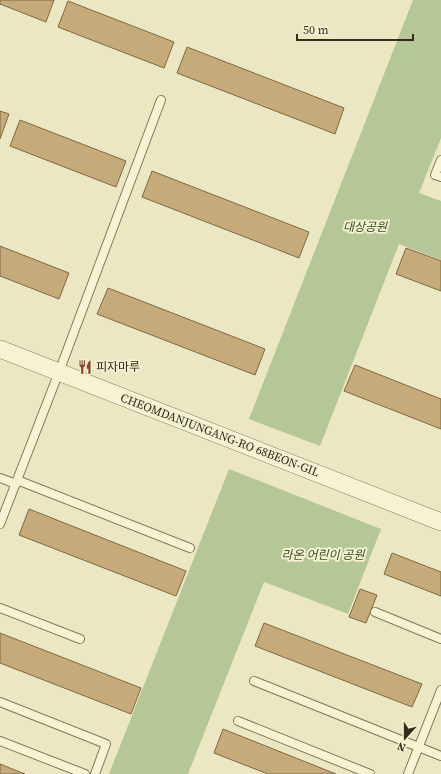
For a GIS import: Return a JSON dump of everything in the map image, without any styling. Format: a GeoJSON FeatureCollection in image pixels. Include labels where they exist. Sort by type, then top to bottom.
{"type":"FeatureCollection","features":[{"type":"Feature","properties":{"kind":"street","name":"CHEOMDANJUNGANG-RO 68BEON-GIL"},"geometry":{"type":"LineString","coordinates":[[0,349],[441,522]]}},
{"type":"Feature","properties":{"kind":"lane"},"geometry":{"type":"LineString","coordinates":[[0,524],[59,372],[160,100]]}},
{"type":"Feature","properties":{"kind":"lane"},"geometry":{"type":"LineString","coordinates":[[441,160],[435,175],[441,177]]}},
{"type":"Feature","properties":{"kind":"lane"},"geometry":{"type":"LineString","coordinates":[[0,478],[16,482],[190,548]]}},
{"type":"Feature","properties":{"kind":"lane"},"geometry":{"type":"LineString","coordinates":[[0,608],[80,638]]}},
{"type":"Feature","properties":{"kind":"lane"},"geometry":{"type":"LineString","coordinates":[[374,612],[441,639]]}},
{"type":"Feature","properties":{"kind":"lane"},"geometry":{"type":"LineString","coordinates":[[254,681],[441,756]]}},
{"type":"Feature","properties":{"kind":"lane"},"geometry":{"type":"LineString","coordinates":[[408,774],[441,690]]}},
{"type":"Feature","properties":{"kind":"lane"},"geometry":{"type":"LineString","coordinates":[[0,702],[106,744],[95,774]]}},
{"type":"Feature","properties":{"kind":"lane"},"geometry":{"type":"LineString","coordinates":[[238,721],[370,774]]}},
{"type":"Feature","properties":{"kind":"lane"},"geometry":{"type":"LineString","coordinates":[[0,741],[85,774]]}},
{"type":"Feature","properties":{"kind":"green space","name":"대상공원"},"geometry":{"type":"Polygon","coordinates":[[[413,0],[441,0],[441,138],[419,193],[441,201],[441,260],[399,244],[320,446],[249,419],[413,0]]]}},
{"type":"Feature","properties":{"kind":"green space","name":"라온 어린이 공원"},"geometry":{"type":"Polygon","coordinates":[[[229,469],[381,529],[348,614],[264,582],[188,774],[109,774],[229,469]]]}},
{"type":"Feature","properties":{"kind":"building"},"geometry":{"type":"Polygon","coordinates":[[[0,0],[54,0],[46,22],[0,4],[0,0]]]}},
{"type":"Feature","properties":{"kind":"building"},"geometry":{"type":"Polygon","coordinates":[[[68,1],[174,42],[164,68],[58,27],[68,1]]]}},
{"type":"Feature","properties":{"kind":"building"},"geometry":{"type":"Polygon","coordinates":[[[187,47],[344,108],[335,134],[177,73],[187,47]]]}},
{"type":"Feature","properties":{"kind":"building"},"geometry":{"type":"Polygon","coordinates":[[[0,111],[9,114],[0,139],[0,111]]]}},
{"type":"Feature","properties":{"kind":"building"},"geometry":{"type":"Polygon","coordinates":[[[20,120],[126,161],[116,187],[10,146],[20,120]]]}},
{"type":"Feature","properties":{"kind":"building"},"geometry":{"type":"Polygon","coordinates":[[[152,171],[309,232],[299,258],[142,197],[152,171]]]}},
{"type":"Feature","properties":{"kind":"building"},"geometry":{"type":"Polygon","coordinates":[[[0,246],[69,273],[59,299],[0,276],[0,246]]]}},
{"type":"Feature","properties":{"kind":"building"},"geometry":{"type":"Polygon","coordinates":[[[406,248],[441,261],[441,291],[396,274],[406,248]]]}},
{"type":"Feature","properties":{"kind":"building"},"geometry":{"type":"Polygon","coordinates":[[[108,288],[265,349],[255,375],[97,314],[108,288]]]}},
{"type":"Feature","properties":{"kind":"building"},"geometry":{"type":"Polygon","coordinates":[[[355,365],[441,399],[441,429],[344,391],[355,365]]]}},
{"type":"Feature","properties":{"kind":"building"},"geometry":{"type":"Polygon","coordinates":[[[29,509],[186,571],[176,596],[19,535],[29,509]]]}},
{"type":"Feature","properties":{"kind":"building"},"geometry":{"type":"Polygon","coordinates":[[[392,553],[441,572],[441,596],[384,574],[392,553]]]}},
{"type":"Feature","properties":{"kind":"building"},"geometry":{"type":"Polygon","coordinates":[[[360,589],[377,595],[366,623],[349,617],[360,589]]]}},
{"type":"Feature","properties":{"kind":"building"},"geometry":{"type":"Polygon","coordinates":[[[264,623],[422,684],[412,707],[255,646],[264,623]]]}},
{"type":"Feature","properties":{"kind":"building"},"geometry":{"type":"Polygon","coordinates":[[[0,633],[141,688],[131,714],[0,663],[0,633]]]}},
{"type":"Feature","properties":{"kind":"building"},"geometry":{"type":"Polygon","coordinates":[[[223,729],[336,774],[268,774],[214,753],[223,729]]]}},
{"type":"Feature","properties":{"kind":"building"},"geometry":{"type":"Polygon","coordinates":[[[0,764],[25,774],[0,774],[0,764]]]}},
{"type":"Feature","properties":{"kind":"place","name":"피자마루"},"geometry":{"type":"Point","coordinates":[85,367]}}]}
